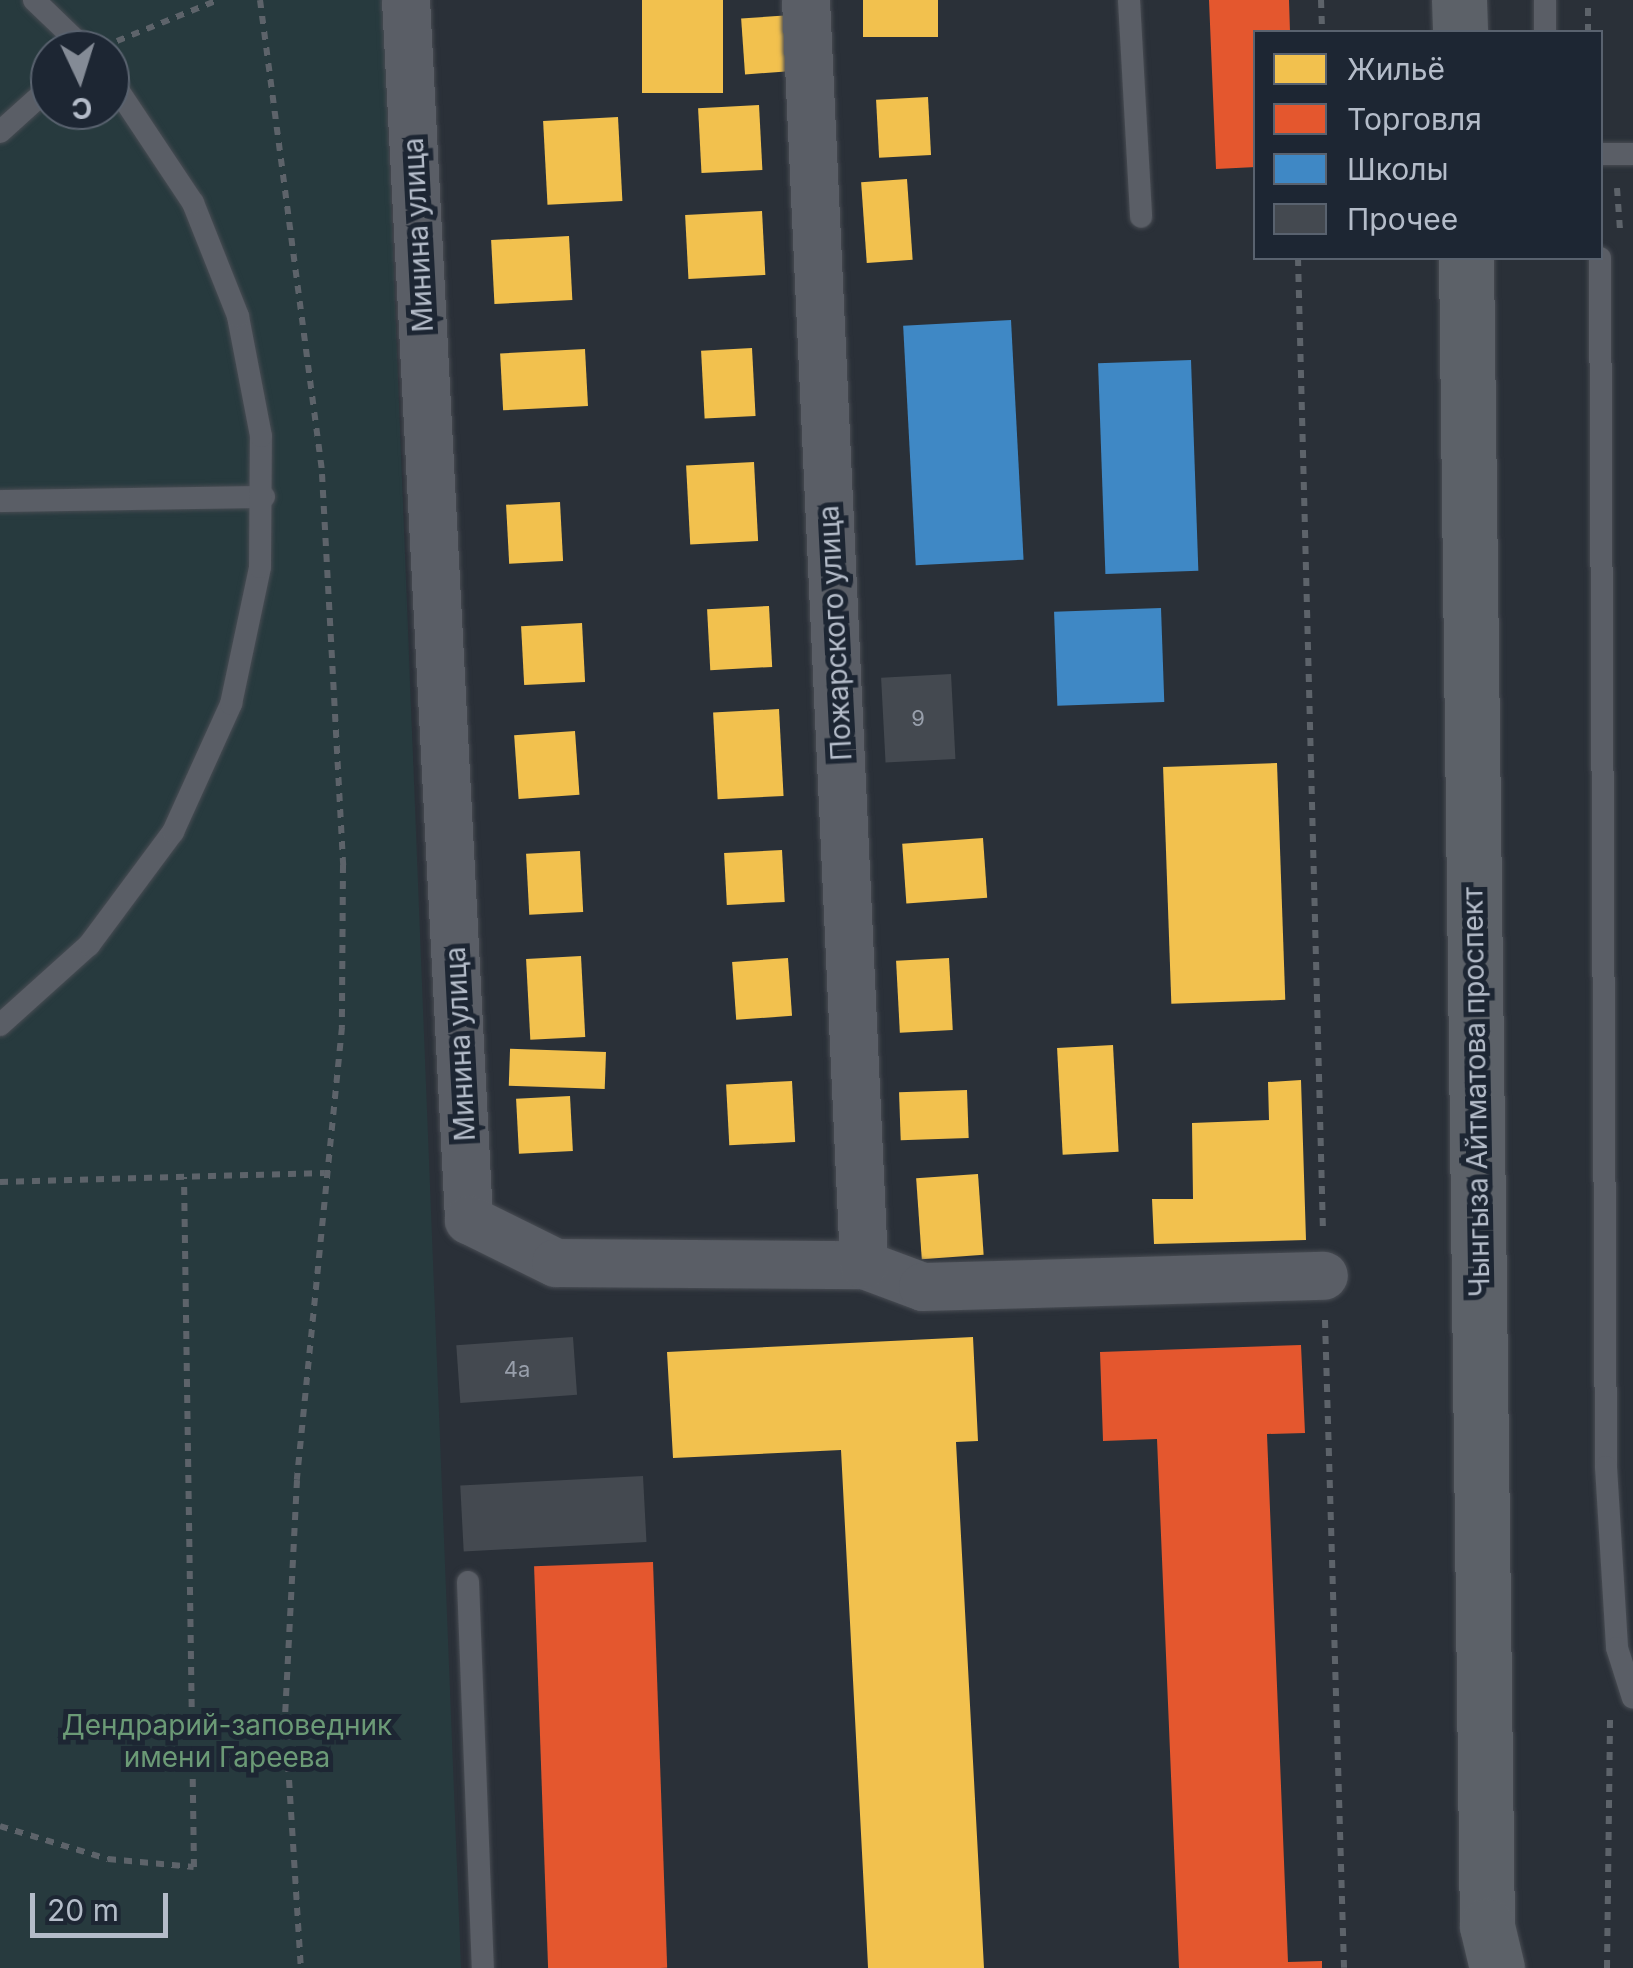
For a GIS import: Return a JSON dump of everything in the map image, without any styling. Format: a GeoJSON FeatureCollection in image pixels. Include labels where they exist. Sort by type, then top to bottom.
{"type":"FeatureCollection","features":[{"type":"Feature","properties":{"kind":"main road"},"geometry":{"type":"LineString","coordinates":[[1460,0],[1460,30]]}},
{"type":"Feature","properties":{"kind":"main road","name":"Чынгыза Айтматова проспект"},"geometry":{"type":"LineString","coordinates":[[1466,260],[1487,1954]]}},
{"type":"Feature","properties":{"kind":"street","name":"Минина улица"},"geometry":{"type":"LineString","coordinates":[[406,0],[469,1220],[556,1263],[864,1265],[923,1286],[1324,1276]]}},
{"type":"Feature","properties":{"kind":"street","name":"Пожарского улица"},"geometry":{"type":"LineString","coordinates":[[806,0],[864,1265]]}},
{"type":"Feature","properties":{"kind":"lane"},"geometry":{"type":"LineString","coordinates":[[34,0],[65,30]]}},
{"type":"Feature","properties":{"kind":"lane"},"geometry":{"type":"LineString","coordinates":[[1130,0],[1141,217]]}},
{"type":"Feature","properties":{"kind":"lane"},"geometry":{"type":"LineString","coordinates":[[1545,0],[1545,30]]}},
{"type":"Feature","properties":{"kind":"lane"},"geometry":{"type":"LineString","coordinates":[[0,132],[30,105]]}},
{"type":"Feature","properties":{"kind":"lane"},"geometry":{"type":"LineString","coordinates":[[0,1025],[90,945],[134,890],[205,770],[249,637],[264,497],[252,376],[218,258],[163,149],[130,105]]}},
{"type":"Feature","properties":{"kind":"lane"},"geometry":{"type":"LineString","coordinates":[[1603,154],[1633,154]]}},
{"type":"Feature","properties":{"kind":"lane"},"geometry":{"type":"LineString","coordinates":[[1600,260],[1606,1467],[1617,1648],[1633,1698]]}},
{"type":"Feature","properties":{"kind":"lane"},"geometry":{"type":"LineString","coordinates":[[0,501],[264,497]]}},
{"type":"Feature","properties":{"kind":"lane"},"geometry":{"type":"LineString","coordinates":[[468,1582],[483,1968]]}},
{"type":"Feature","properties":{"kind":"path"},"geometry":{"type":"LineString","coordinates":[[130,36],[218,0]]}},
{"type":"Feature","properties":{"kind":"path"},"geometry":{"type":"LineString","coordinates":[[260,0],[322,474],[343,865],[342,1027],[297,1480],[284,1716],[301,1968]]}},
{"type":"Feature","properties":{"kind":"path"},"geometry":{"type":"LineString","coordinates":[[1321,0],[1322,30]]}},
{"type":"Feature","properties":{"kind":"path"},"geometry":{"type":"LineString","coordinates":[[1588,0],[1588,30]]}},
{"type":"Feature","properties":{"kind":"path"},"geometry":{"type":"LineString","coordinates":[[1298,260],[1344,1968]]}},
{"type":"Feature","properties":{"kind":"path"},"geometry":{"type":"LineString","coordinates":[[0,1182],[325,1173]]}},
{"type":"Feature","properties":{"kind":"path"},"geometry":{"type":"LineString","coordinates":[[0,1826],[108,1859],[194,1867],[184,1177]]}},
{"type":"Feature","properties":{"kind":"green space","name":"Дендрарий-заповедник имени Гареева"},"geometry":{"type":"Polygon","coordinates":[[[0,0],[383,0],[461,1968],[0,1968],[0,0]]]}},
{"type":"Feature","properties":{"kind":"building: Жильё"},"geometry":{"type":"Polygon","coordinates":[[[642,0],[723,0],[723,93],[642,93],[642,0]]]}},
{"type":"Feature","properties":{"kind":"building: Жильё"},"geometry":{"type":"Polygon","coordinates":[[[863,0],[938,0],[938,37],[863,37],[863,0]]]}},
{"type":"Feature","properties":{"kind":"building: Жильё"},"geometry":{"type":"Polygon","coordinates":[[[792,15],[796,71],[745,74],[741,19],[792,15]]]}},
{"type":"Feature","properties":{"kind":"building: Жильё"},"geometry":{"type":"Polygon","coordinates":[[[928,97],[931,155],[879,158],[876,100],[928,97]]]}},
{"type":"Feature","properties":{"kind":"building: Жильё"},"geometry":{"type":"Polygon","coordinates":[[[759,105],[762,170],[701,173],[698,108],[759,105]]]}},
{"type":"Feature","properties":{"kind":"building: Жильё"},"geometry":{"type":"Polygon","coordinates":[[[618,117],[622,201],[547,205],[543,121],[618,117]]]}},
{"type":"Feature","properties":{"kind":"building: Жильё"},"geometry":{"type":"Polygon","coordinates":[[[907,179],[913,260],[867,263],[861,182],[907,179]]]}},
{"type":"Feature","properties":{"kind":"building: Жильё"},"geometry":{"type":"Polygon","coordinates":[[[762,211],[765,275],[688,279],[685,215],[762,211]]]}},
{"type":"Feature","properties":{"kind":"building: Жильё"},"geometry":{"type":"Polygon","coordinates":[[[569,236],[572,300],[494,304],[491,240],[569,236]]]}},
{"type":"Feature","properties":{"kind":"building: Жильё"},"geometry":{"type":"Polygon","coordinates":[[[752,348],[756,416],[705,419],[701,351],[752,348]]]}},
{"type":"Feature","properties":{"kind":"building: Жильё"},"geometry":{"type":"Polygon","coordinates":[[[585,349],[588,406],[503,410],[500,353],[585,349]]]}},
{"type":"Feature","properties":{"kind":"building: Жильё"},"geometry":{"type":"Polygon","coordinates":[[[754,462],[758,541],[690,544],[686,466],[754,462]]]}},
{"type":"Feature","properties":{"kind":"building: Жильё"},"geometry":{"type":"Polygon","coordinates":[[[560,502],[563,561],[509,564],[506,505],[560,502]]]}},
{"type":"Feature","properties":{"kind":"building: Жильё"},"geometry":{"type":"Polygon","coordinates":[[[769,606],[772,667],[710,670],[707,609],[769,606]]]}},
{"type":"Feature","properties":{"kind":"building: Жильё"},"geometry":{"type":"Polygon","coordinates":[[[582,623],[585,682],[524,685],[521,626],[582,623]]]}},
{"type":"Feature","properties":{"kind":"building: Жильё"},"geometry":{"type":"Polygon","coordinates":[[[779,709],[784,796],[718,799],[713,712],[779,709]]]}},
{"type":"Feature","properties":{"kind":"building: Жильё"},"geometry":{"type":"Polygon","coordinates":[[[575,731],[579,795],[519,799],[514,735],[575,731]]]}},
{"type":"Feature","properties":{"kind":"building: Жильё"},"geometry":{"type":"Polygon","coordinates":[[[1277,763],[1285,1000],[1171,1004],[1163,767],[1277,763]]]}},
{"type":"Feature","properties":{"kind":"building: Жильё"},"geometry":{"type":"Polygon","coordinates":[[[983,838],[987,898],[906,904],[902,844],[983,838]]]}},
{"type":"Feature","properties":{"kind":"building: Жильё"},"geometry":{"type":"Polygon","coordinates":[[[782,850],[785,902],[727,905],[724,853],[782,850]]]}},
{"type":"Feature","properties":{"kind":"building: Жильё"},"geometry":{"type":"Polygon","coordinates":[[[580,851],[583,912],[529,915],[526,854],[580,851]]]}},
{"type":"Feature","properties":{"kind":"building: Жильё"},"geometry":{"type":"Polygon","coordinates":[[[581,956],[585,1037],[530,1040],[526,959],[581,956]]]}},
{"type":"Feature","properties":{"kind":"building: Жильё"},"geometry":{"type":"Polygon","coordinates":[[[788,958],[792,1016],[736,1020],[732,962],[788,958]]]}},
{"type":"Feature","properties":{"kind":"building: Жильё"},"geometry":{"type":"Polygon","coordinates":[[[949,958],[953,1030],[900,1033],[896,961],[949,958]]]}},
{"type":"Feature","properties":{"kind":"building: Жильё"},"geometry":{"type":"Polygon","coordinates":[[[1113,1045],[1119,1152],[1063,1155],[1057,1048],[1113,1045]]]}},
{"type":"Feature","properties":{"kind":"building: Жильё"},"geometry":{"type":"Polygon","coordinates":[[[510,1049],[606,1052],[605,1089],[509,1086],[510,1049]]]}},
{"type":"Feature","properties":{"kind":"building: Жильё"},"geometry":{"type":"Polygon","coordinates":[[[1301,1080],[1306,1240],[1154,1244],[1152,1199],[1193,1199],[1192,1123],[1269,1120],[1268,1082],[1301,1080]]]}},
{"type":"Feature","properties":{"kind":"building: Жильё"},"geometry":{"type":"Polygon","coordinates":[[[792,1081],[795,1142],[729,1145],[726,1084],[792,1081]]]}},
{"type":"Feature","properties":{"kind":"building: Жильё"},"geometry":{"type":"Polygon","coordinates":[[[967,1090],[969,1138],[901,1140],[899,1092],[967,1090]]]}},
{"type":"Feature","properties":{"kind":"building: Жильё"},"geometry":{"type":"Polygon","coordinates":[[[570,1096],[573,1151],[519,1154],[516,1099],[570,1096]]]}},
{"type":"Feature","properties":{"kind":"building: Жильё"},"geometry":{"type":"Polygon","coordinates":[[[978,1174],[984,1255],[922,1259],[916,1178],[978,1174]]]}},
{"type":"Feature","properties":{"kind":"building: Жильё"},"geometry":{"type":"Polygon","coordinates":[[[973,1337],[978,1441],[956,1442],[984,1968],[868,1968],[841,1450],[673,1458],[667,1352],[973,1337]]]}},
{"type":"Feature","properties":{"kind":"building: Торговля"},"geometry":{"type":"Polygon","coordinates":[[[1209,0],[1289,0],[1290,30],[1253,30],[1253,167],[1216,169],[1209,0]]]}},
{"type":"Feature","properties":{"kind":"building: Торговля"},"geometry":{"type":"Polygon","coordinates":[[[1301,1345],[1305,1433],[1267,1434],[1288,1962],[1322,1961],[1322,1968],[1179,1968],[1157,1439],[1103,1441],[1100,1352],[1301,1345]]]}},
{"type":"Feature","properties":{"kind":"building: Торговля"},"geometry":{"type":"Polygon","coordinates":[[[653,1562],[667,1968],[548,1968],[534,1566],[653,1562]]]}},
{"type":"Feature","properties":{"kind":"building: Школы"},"geometry":{"type":"Polygon","coordinates":[[[1011,320],[1024,560],[916,565],[903,326],[1011,320]]]}},
{"type":"Feature","properties":{"kind":"building: Школы"},"geometry":{"type":"Polygon","coordinates":[[[1191,360],[1198,571],[1105,574],[1098,363],[1191,360]]]}},
{"type":"Feature","properties":{"kind":"building: Школы"},"geometry":{"type":"Polygon","coordinates":[[[1161,608],[1164,702],[1057,706],[1054,612],[1161,608]]]}},
{"type":"Feature","properties":{"kind":"building: Прочее"},"geometry":{"type":"Polygon","coordinates":[[[951,674],[955,759],[886,763],[881,678],[951,674]]]}},
{"type":"Feature","properties":{"kind":"building: Прочее"},"geometry":{"type":"Polygon","coordinates":[[[573,1337],[577,1395],[460,1403],[456,1345],[573,1337]]]}},
{"type":"Feature","properties":{"kind":"building: Прочее"},"geometry":{"type":"Polygon","coordinates":[[[643,1476],[646,1542],[464,1551],[460,1486],[643,1476]]]}}]}
